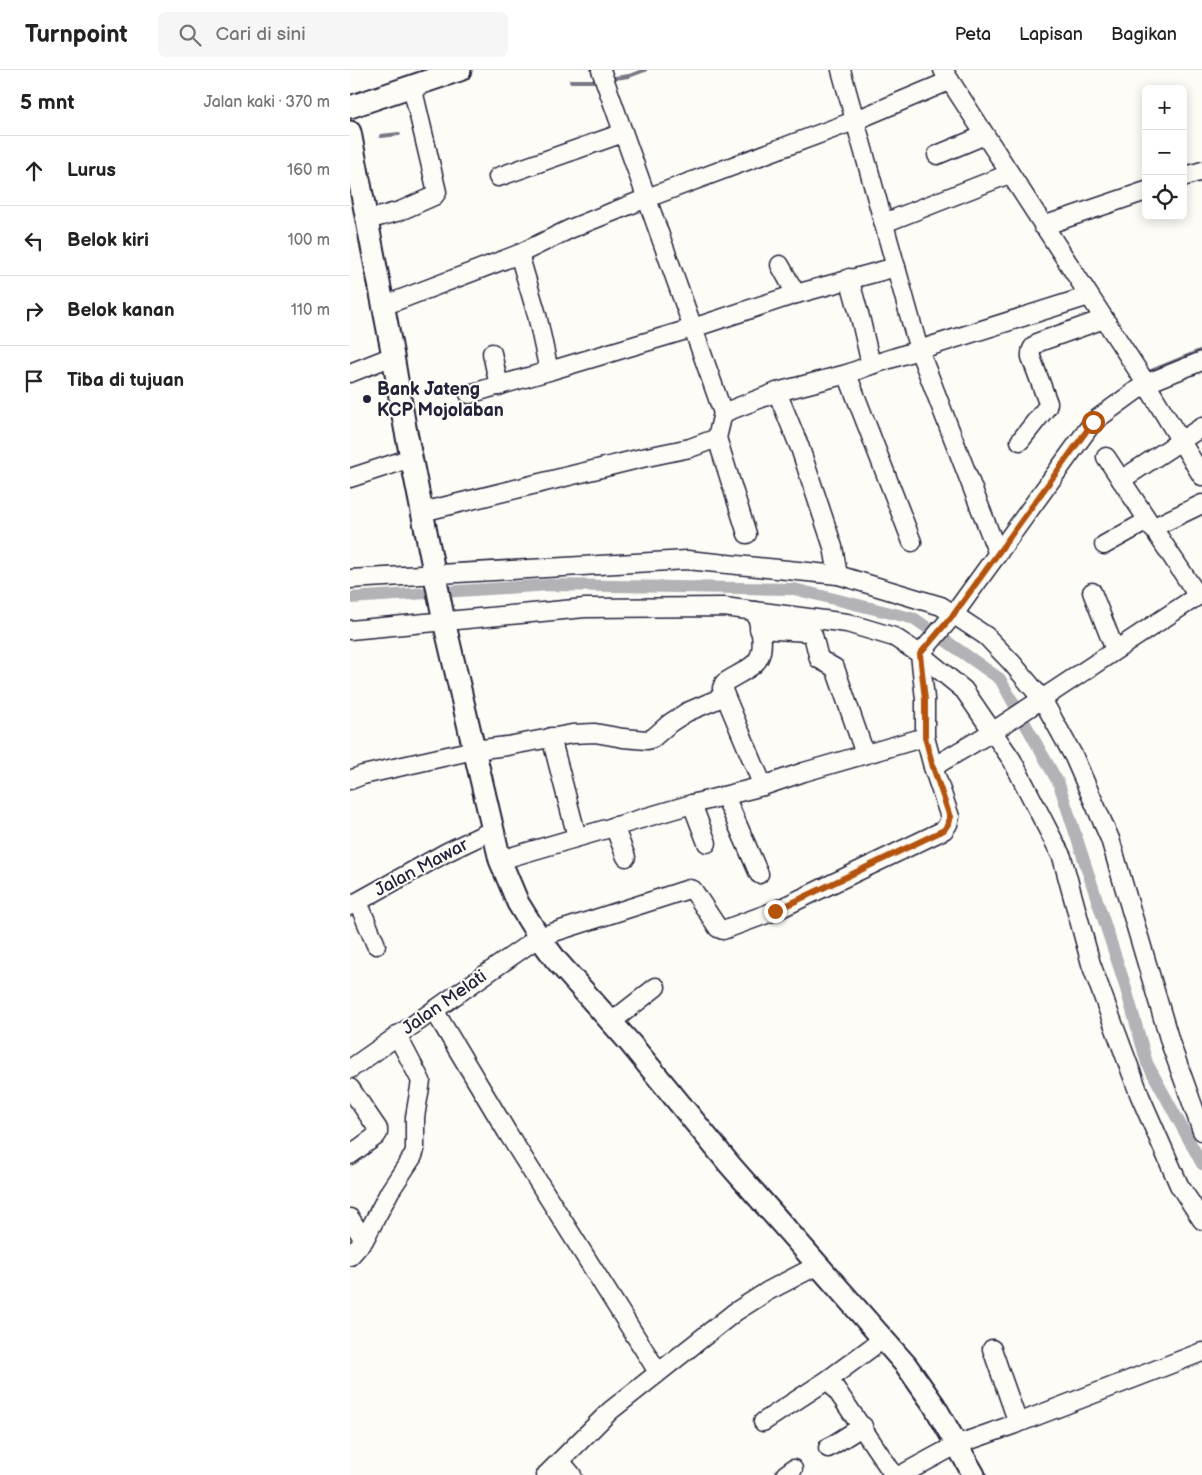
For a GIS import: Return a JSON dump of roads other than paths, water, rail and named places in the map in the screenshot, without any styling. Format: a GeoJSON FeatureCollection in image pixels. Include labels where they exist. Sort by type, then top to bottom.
{"type":"FeatureCollection","features":[{"type":"Feature","properties":{"kind":"main road"},"geometry":{"type":"LineString","coordinates":[[350,108],[460,70]]}},
{"type":"Feature","properties":{"kind":"main road"},"geometry":{"type":"LineString","coordinates":[[350,132],[356,203],[367,220],[411,458],[444,618],[500,860],[518,903],[556,960],[630,1044],[730,1165],[906,1366],[934,1405],[974,1475]]}},
{"type":"Feature","properties":{"kind":"street"},"geometry":{"type":"LineString","coordinates":[[841,70],[919,350],[998,554]]}},
{"type":"Feature","properties":{"kind":"street"},"geometry":{"type":"LineString","coordinates":[[383,306],[519,254],[570,229],[647,198],[854,121],[946,76],[1142,378],[1202,476]]}},
{"type":"Feature","properties":{"kind":"street"},"geometry":{"type":"LineString","coordinates":[[603,79],[647,198],[722,413],[717,438],[747,534]]}},
{"type":"Feature","properties":{"kind":"street"},"geometry":{"type":"LineString","coordinates":[[367,220],[400,211],[434,196],[437,192],[412,86]]}},
{"type":"Feature","properties":{"kind":"street"},"geometry":{"type":"LineString","coordinates":[[498,177],[623,133]]}},
{"type":"Feature","properties":{"kind":"street"},"geometry":{"type":"LineString","coordinates":[[937,155],[985,135]]}},
{"type":"Feature","properties":{"kind":"street"},"geometry":{"type":"LineString","coordinates":[[1187,177],[1202,171]]}},
{"type":"Feature","properties":{"kind":"street"},"geometry":{"type":"LineString","coordinates":[[884,223],[1009,174]]}},
{"type":"Feature","properties":{"kind":"street"},"geometry":{"type":"LineString","coordinates":[[1044,226],[1142,192]]}},
{"type":"Feature","properties":{"kind":"street"},"geometry":{"type":"LineString","coordinates":[[519,254],[538,316],[549,371]]}},
{"type":"Feature","properties":{"kind":"street"},"geometry":{"type":"LineString","coordinates":[[780,265],[796,294]]}},
{"type":"Feature","properties":{"kind":"street"},"geometry":{"type":"LineString","coordinates":[[469,394],[693,328],[849,278],[896,267]]}},
{"type":"Feature","properties":{"kind":"street"},"geometry":{"type":"LineString","coordinates":[[849,278],[871,365]]}},
{"type":"Feature","properties":{"kind":"street"},"geometry":{"type":"LineString","coordinates":[[722,413],[778,392],[847,374],[1089,296]]}},
{"type":"Feature","properties":{"kind":"street"},"geometry":{"type":"LineString","coordinates":[[1020,441],[1047,407],[1048,403],[1031,357],[1030,352],[1033,347],[1039,342],[1104,319]]}},
{"type":"Feature","properties":{"kind":"street"},"geometry":{"type":"LineString","coordinates":[[492,354],[499,386]]}},
{"type":"Feature","properties":{"kind":"street"},"geometry":{"type":"LineString","coordinates":[[350,373],[393,356]]}},
{"type":"Feature","properties":{"kind":"street"},"geometry":{"type":"LineString","coordinates":[[1106,457],[1150,525],[1200,594],[996,729],[933,767],[925,737],[925,700],[921,653],[953,615],[1093,422],[1142,378],[1202,361]]}},
{"type":"Feature","properties":{"kind":"street"},"geometry":{"type":"LineString","coordinates":[[847,374],[912,542]]}},
{"type":"Feature","properties":{"kind":"street"},"geometry":{"type":"LineString","coordinates":[[778,392],[800,448],[834,547],[838,575]]}},
{"type":"Feature","properties":{"kind":"street"},"geometry":{"type":"LineString","coordinates":[[1121,480],[1202,427]]}},
{"type":"Feature","properties":{"kind":"street"},"geometry":{"type":"LineString","coordinates":[[422,512],[690,448],[717,438]]}},
{"type":"Feature","properties":{"kind":"street"},"geometry":{"type":"LineString","coordinates":[[350,478],[411,458]]}},
{"type":"Feature","properties":{"kind":"street"},"geometry":{"type":"LineString","coordinates":[[1104,545],[1202,504]]}},
{"type":"Feature","properties":{"kind":"street"},"geometry":{"type":"LineString","coordinates":[[350,579],[436,580],[687,560],[838,575],[940,606],[986,636],[1012,663],[1040,700],[1074,757],[1110,839],[1171,1044],[1202,1131]]}},
{"type":"Feature","properties":{"kind":"street"},"geometry":{"type":"LineString","coordinates":[[1092,592],[1115,650]]}},
{"type":"Feature","properties":{"kind":"street"},"geometry":{"type":"LineString","coordinates":[[350,630],[444,618],[585,608],[724,607],[847,623],[894,637],[921,653],[964,690],[996,729],[1062,856],[1091,964],[1140,1096],[1179,1185],[1202,1220]]}},
{"type":"Feature","properties":{"kind":"street"},"geometry":{"type":"LineString","coordinates":[[755,611],[762,644],[760,656],[756,663],[724,683],[722,688],[764,786]]}},
{"type":"Feature","properties":{"kind":"street"},"geometry":{"type":"LineString","coordinates":[[759,629],[808,632],[813,635],[819,659],[835,668],[865,754]]}},
{"type":"Feature","properties":{"kind":"street"},"geometry":{"type":"LineString","coordinates":[[350,780],[363,775],[474,750],[507,746],[551,737],[595,733],[647,740],[653,738],[670,723],[687,712],[725,696]]}},
{"type":"Feature","properties":{"kind":"street"},"geometry":{"type":"LineString","coordinates":[[551,737],[577,837]]}},
{"type":"Feature","properties":{"kind":"street"},"geometry":{"type":"LineString","coordinates":[[500,860],[692,804],[764,786],[804,772],[925,737]]}},
{"type":"Feature","properties":{"kind":"street","name":"Jalan Melati"},"geometry":{"type":"LineString","coordinates":[[350,1069],[539,937],[689,889],[693,890],[720,930],[723,930],[775,911],[944,830],[950,817],[933,767]]}},
{"type":"Feature","properties":{"kind":"street"},"geometry":{"type":"LineString","coordinates":[[725,796],[759,874]]}},
{"type":"Feature","properties":{"kind":"street"},"geometry":{"type":"LineString","coordinates":[[692,804],[707,843]]}},
{"type":"Feature","properties":{"kind":"street"},"geometry":{"type":"LineString","coordinates":[[614,826],[626,857]]}},
{"type":"Feature","properties":{"kind":"street","name":"Jalan Mawar"},"geometry":{"type":"LineString","coordinates":[[354,904],[447,852],[493,830]]}},
{"type":"Feature","properties":{"kind":"street"},"geometry":{"type":"LineString","coordinates":[[354,904],[376,945]]}},
{"type":"Feature","properties":{"kind":"street"},"geometry":{"type":"LineString","coordinates":[[610,1023],[656,987]]}},
{"type":"Feature","properties":{"kind":"street"},"geometry":{"type":"LineString","coordinates":[[434,1010],[507,1132],[658,1372]]}},
{"type":"Feature","properties":{"kind":"street"},"geometry":{"type":"LineString","coordinates":[[350,1256],[364,1240],[390,1191],[415,1150],[415,1117],[421,1081],[397,1035]]}},
{"type":"Feature","properties":{"kind":"street"},"geometry":{"type":"LineString","coordinates":[[350,1088],[378,1129],[376,1136],[350,1155]]}},
{"type":"Feature","properties":{"kind":"street"},"geometry":{"type":"LineString","coordinates":[[350,1218],[364,1240]]}},
{"type":"Feature","properties":{"kind":"street"},"geometry":{"type":"LineString","coordinates":[[546,1475],[566,1468],[610,1411],[735,1312],[768,1291],[818,1265]]}},
{"type":"Feature","properties":{"kind":"street"},"geometry":{"type":"LineString","coordinates":[[763,1422],[829,1379],[883,1339]]}},
{"type":"Feature","properties":{"kind":"street"},"geometry":{"type":"LineString","coordinates":[[992,1349],[1018,1423]]}},
{"type":"Feature","properties":{"kind":"street"},"geometry":{"type":"LineString","coordinates":[[901,1475],[956,1445],[1202,1352]]}},
{"type":"Feature","properties":{"kind":"street"},"geometry":{"type":"LineString","coordinates":[[829,1379],[863,1426],[894,1475]]}},
{"type":"Feature","properties":{"kind":"street"},"geometry":{"type":"LineString","coordinates":[[828,1448],[863,1426]]}},
{"type":"Feature","properties":{"kind":"waterway"},"geometry":{"type":"LineString","coordinates":[[608,79],[629,76],[645,70]]}},
{"type":"Feature","properties":{"kind":"waterway"},"geometry":{"type":"LineString","coordinates":[[571,81],[599,81]]}},
{"type":"Feature","properties":{"kind":"waterway"},"geometry":{"type":"LineString","coordinates":[[381,136],[399,134]]}},
{"type":"Feature","properties":{"kind":"waterway"},"geometry":{"type":"LineString","coordinates":[[1146,373],[1202,350]]}},
{"type":"Feature","properties":{"kind":"waterway"},"geometry":{"type":"LineString","coordinates":[[350,598],[550,585],[794,589],[915,619],[1000,679],[1059,784],[1124,982],[1147,1063],[1202,1164]]}},
{"type":"Feature","properties":{"kind":"waterway"},"geometry":{"type":"LineString","coordinates":[[929,628],[936,622]]}},
{"type":"Feature","properties":{"kind":"place","name":"Bank Jateng KCP Mojolaban"},"geometry":{"type":"Point","coordinates":[367,399]}}]}
